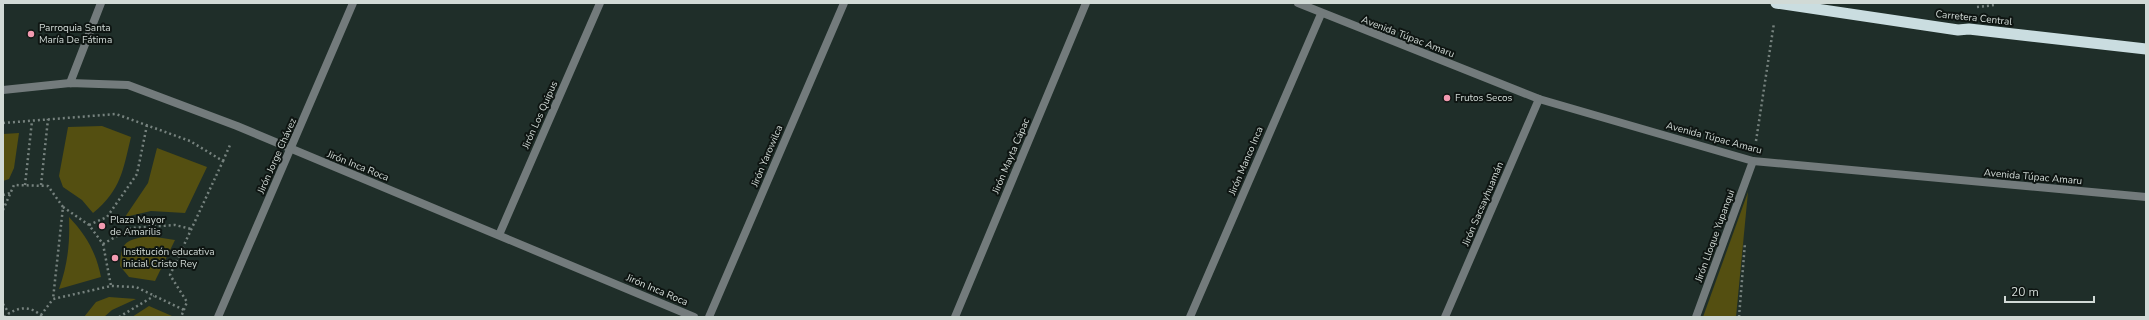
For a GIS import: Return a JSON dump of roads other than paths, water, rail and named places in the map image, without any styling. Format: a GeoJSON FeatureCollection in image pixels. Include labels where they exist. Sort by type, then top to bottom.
{"type":"FeatureCollection","features":[{"type":"Feature","properties":{"kind":"highway","name":"Carretera Central"},"geometry":{"type":"LineString","coordinates":[[1776,3],[1958,30],[1969,29],[2146,49]]}},
{"type":"Feature","properties":{"kind":"street"},"geometry":{"type":"LineString","coordinates":[[70,83],[102,3]]}},
{"type":"Feature","properties":{"kind":"street","name":"Jirón Jorge Chávez"},"geometry":{"type":"LineString","coordinates":[[218,317],[353,3]]}},
{"type":"Feature","properties":{"kind":"street","name":"Jirón Los Quipus"},"geometry":{"type":"LineString","coordinates":[[499,235],[600,3]]}},
{"type":"Feature","properties":{"kind":"street","name":"Jirón Yarowilca"},"geometry":{"type":"LineString","coordinates":[[709,317],[844,3]]}},
{"type":"Feature","properties":{"kind":"street","name":"Jirón Mayta Cápac"},"geometry":{"type":"LineString","coordinates":[[955,317],[1086,3]]}},
{"type":"Feature","properties":{"kind":"street","name":"Avenida Túpac Amaru"},"geometry":{"type":"LineString","coordinates":[[1298,3],[1321,14],[1539,99],[1752,161],[2146,197]]}},
{"type":"Feature","properties":{"kind":"street","name":"Jirón Manco Inca"},"geometry":{"type":"LineString","coordinates":[[1190,317],[1321,14]]}},
{"type":"Feature","properties":{"kind":"street","name":"Jirón Inca Roca"},"geometry":{"type":"LineString","coordinates":[[3,90],[70,83],[128,85],[237,126],[291,150],[694,317]]}},
{"type":"Feature","properties":{"kind":"street","name":"Jirón Sacsayhuamán"},"geometry":{"type":"LineString","coordinates":[[1445,317],[1539,99]]}},
{"type":"Feature","properties":{"kind":"street","name":"Jirón Lloque Yupanqui"},"geometry":{"type":"LineString","coordinates":[[1696,317],[1752,161]]}},
{"type":"Feature","properties":{"kind":"place","name":"Parroquia Santa María De Fátima"},"geometry":{"type":"Point","coordinates":[31,34]}},
{"type":"Feature","properties":{"kind":"place","name":"Frutos Secos"},"geometry":{"type":"Point","coordinates":[1447,98]}},
{"type":"Feature","properties":{"kind":"place","name":"Plaza Mayor de Amarilis"},"geometry":{"type":"Point","coordinates":[102,226]}},
{"type":"Feature","properties":{"kind":"place","name":"Institución educativa inicial Cristo Rey"},"geometry":{"type":"Point","coordinates":[115,258]}}]}
